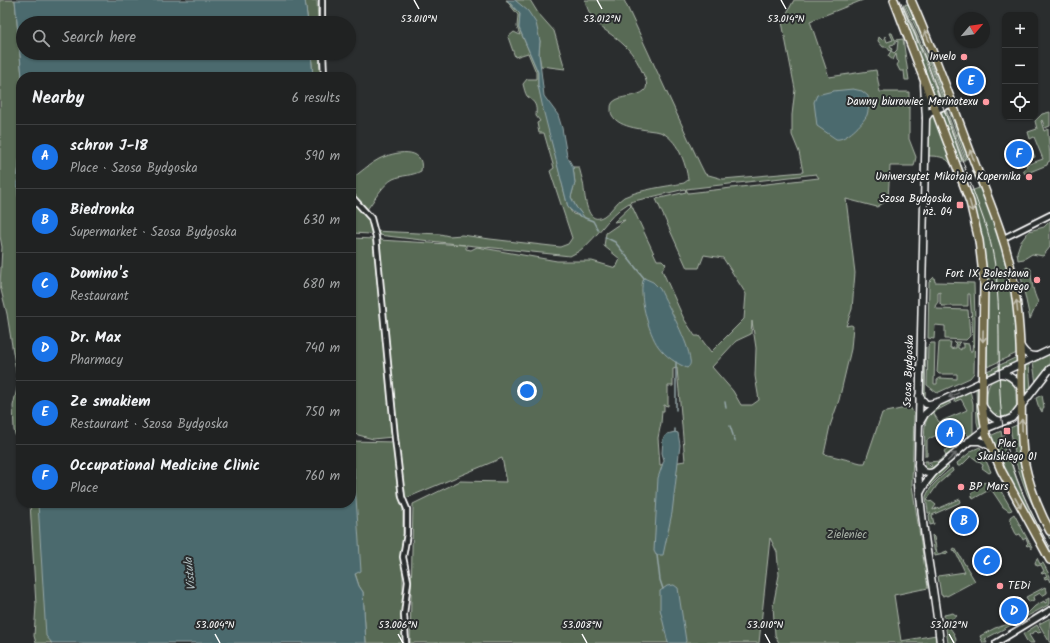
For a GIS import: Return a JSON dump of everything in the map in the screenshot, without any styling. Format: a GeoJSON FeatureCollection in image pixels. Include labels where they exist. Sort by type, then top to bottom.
{"type":"FeatureCollection","features":[{"type":"Feature","properties":{"kind":"main road","name":"Szosa Bydgoska"},"geometry":{"type":"LineString","coordinates":[[894,0],[970,202],[980,241],[984,282],[982,405],[985,429],[990,446],[1007,482],[1050,560]]}},
{"type":"Feature","properties":{"kind":"main road"},"geometry":{"type":"LineString","coordinates":[[911,0],[930,42],[953,103],[1002,239],[1012,277],[1016,299],[1020,345],[1023,444],[1027,471],[1038,507],[1050,531]]}},
{"type":"Feature","properties":{"kind":"street"},"geometry":{"type":"LineString","coordinates":[[322,0],[322,16]]}},
{"type":"Feature","properties":{"kind":"street"},"geometry":{"type":"LineString","coordinates":[[323,60],[324,72]]}},
{"type":"Feature","properties":{"kind":"street","name":"Szosa Bydgoska"},"geometry":{"type":"LineString","coordinates":[[924,78],[926,118],[918,465],[920,497],[941,643]]}},
{"type":"Feature","properties":{"kind":"street"},"geometry":{"type":"LineString","coordinates":[[926,118],[928,113],[953,103]]}},
{"type":"Feature","properties":{"kind":"street"},"geometry":{"type":"LineString","coordinates":[[356,202],[371,218],[376,237],[396,446],[402,497],[406,509],[407,534],[403,557],[408,581],[404,615],[406,643]]}},
{"type":"Feature","properties":{"kind":"street"},"geometry":{"type":"LineString","coordinates":[[1002,239],[1050,215]]}},
{"type":"Feature","properties":{"kind":"street"},"geometry":{"type":"LineString","coordinates":[[1020,345],[1026,353],[1031,356],[1039,356]]}},
{"type":"Feature","properties":{"kind":"street"},"geometry":{"type":"LineString","coordinates":[[919,396],[926,404],[940,401],[1050,350]]}},
{"type":"Feature","properties":{"kind":"street"},"geometry":{"type":"LineString","coordinates":[[920,497],[926,482],[934,472],[985,429],[1009,420],[1050,369]]}},
{"type":"Feature","properties":{"kind":"street"},"geometry":{"type":"LineString","coordinates":[[997,375],[1007,374],[1012,377],[1021,388]]}},
{"type":"Feature","properties":{"kind":"street"},"geometry":{"type":"LineString","coordinates":[[918,425],[928,410],[940,401]]}},
{"type":"Feature","properties":{"kind":"street"},"geometry":{"type":"LineString","coordinates":[[982,405],[996,420],[1009,420]]}},
{"type":"Feature","properties":{"kind":"street"},"geometry":{"type":"LineString","coordinates":[[969,441],[980,441],[990,446]]}},
{"type":"Feature","properties":{"kind":"street"},"geometry":{"type":"LineString","coordinates":[[918,465],[924,473],[929,474],[934,472]]}},
{"type":"Feature","properties":{"kind":"street"},"geometry":{"type":"LineString","coordinates":[[996,643],[1050,610]]}},
{"type":"Feature","properties":{"kind":"green space"},"geometry":{"type":"Polygon","coordinates":[[[0,0],[15,0],[16,60],[20,60],[22,72],[16,72],[16,371],[7,314],[0,286],[2,247],[0,236],[0,0]]]}},
{"type":"Feature","properties":{"kind":"green space"},"geometry":{"type":"Polygon","coordinates":[[[305,0],[317,0],[318,16],[307,16],[305,0]]]}},
{"type":"Feature","properties":{"kind":"green space","name":"Zieleniec"},"geometry":{"type":"Polygon","coordinates":[[[506,0],[520,14],[519,28],[538,72],[538,85],[568,207],[573,214],[584,217],[576,207],[571,197],[575,183],[573,167],[579,167],[587,207],[593,217],[598,218],[607,214],[619,201],[631,194],[684,183],[688,180],[680,152],[676,145],[666,135],[660,132],[627,126],[615,120],[611,109],[612,103],[617,99],[639,94],[644,91],[647,86],[645,78],[631,52],[595,22],[585,0],[624,0],[705,174],[723,179],[803,172],[799,152],[792,135],[792,115],[795,89],[782,22],[794,0],[863,0],[810,21],[829,77],[876,70],[880,92],[909,92],[909,139],[916,157],[914,166],[890,166],[888,200],[877,207],[846,199],[855,273],[852,309],[846,326],[853,326],[851,349],[824,454],[865,463],[882,413],[910,407],[914,414],[912,485],[928,588],[894,595],[901,641],[936,635],[937,643],[779,643],[775,635],[773,606],[779,575],[777,552],[770,538],[759,643],[410,643],[413,504],[460,481],[507,482],[502,458],[404,499],[379,240],[465,245],[378,235],[374,231],[440,234],[449,236],[462,235],[560,247],[568,244],[572,238],[550,171],[554,168],[544,133],[539,133],[537,123],[540,121],[536,116],[536,106],[534,102],[526,95],[523,84],[527,79],[536,79],[536,72],[528,53],[515,57],[508,37],[514,32],[520,35],[517,27],[518,15],[506,0]],[[816,174],[686,189],[688,193],[819,178],[816,174]],[[685,189],[630,202],[657,260],[662,260],[666,264],[662,270],[684,319],[695,336],[699,336],[711,352],[744,319],[746,294],[723,258],[704,255],[699,268],[687,268],[656,199],[686,192],[685,189]],[[629,203],[613,215],[586,245],[570,256],[466,245],[466,249],[471,250],[477,247],[557,261],[592,261],[616,268],[620,259],[604,246],[606,233],[625,220],[614,222],[631,206],[629,203]],[[752,321],[751,334],[736,341],[712,367],[733,391],[741,405],[752,405],[759,400],[755,376],[756,348],[752,321]],[[677,368],[673,369],[673,386],[668,386],[668,406],[664,405],[664,411],[662,411],[658,438],[660,465],[685,461],[677,368]]]}},
{"type":"Feature","properties":{"kind":"green space"},"geometry":{"type":"Polygon","coordinates":[[[515,0],[530,0],[538,13],[554,31],[565,69],[541,66],[539,54],[540,41],[515,0]]]}},
{"type":"Feature","properties":{"kind":"green space"},"geometry":{"type":"Polygon","coordinates":[[[905,4],[910,5],[928,46],[947,98],[945,102],[925,47],[905,4]]]}},
{"type":"Feature","properties":{"kind":"green space"},"geometry":{"type":"Polygon","coordinates":[[[903,5],[930,64],[944,102],[942,102],[903,5]]]}},
{"type":"Feature","properties":{"kind":"green space"},"geometry":{"type":"Polygon","coordinates":[[[902,6],[941,103],[936,100],[901,8],[902,6]]]}},
{"type":"Feature","properties":{"kind":"green space"},"geometry":{"type":"Polygon","coordinates":[[[890,33],[892,33],[895,40],[903,39],[909,80],[905,80],[904,71],[900,71],[897,65],[899,62],[896,54],[893,60],[888,56],[891,51],[894,53],[897,50],[898,41],[895,42],[895,44],[890,45],[892,50],[890,51],[887,47],[883,47],[878,41],[879,37],[882,40],[885,36],[887,42],[893,40],[890,33]]]}},
{"type":"Feature","properties":{"kind":"green space"},"geometry":{"type":"Polygon","coordinates":[[[312,60],[320,60],[321,72],[313,72],[312,60]]]}},
{"type":"Feature","properties":{"kind":"green space"},"geometry":{"type":"Polygon","coordinates":[[[948,108],[952,110],[969,158],[966,159],[948,108]]]}},
{"type":"Feature","properties":{"kind":"green space"},"geometry":{"type":"Polygon","coordinates":[[[946,109],[965,160],[963,160],[946,109]]]}},
{"type":"Feature","properties":{"kind":"green space"},"geometry":{"type":"Polygon","coordinates":[[[944,110],[962,161],[958,162],[941,116],[944,110]]]}},
{"type":"Feature","properties":{"kind":"green space"},"geometry":{"type":"Polygon","coordinates":[[[1050,112],[1050,126],[1045,128],[1042,120],[1041,121],[1044,131],[1048,129],[1050,161],[1047,165],[1025,174],[1023,170],[1027,167],[1026,165],[1043,159],[1034,137],[1030,139],[1028,132],[1037,129],[1035,121],[1038,120],[1042,114],[1050,112]]]}},
{"type":"Feature","properties":{"kind":"green space"},"geometry":{"type":"Polygon","coordinates":[[[934,113],[953,164],[951,165],[944,158],[927,156],[929,115],[934,113]]]}},
{"type":"Feature","properties":{"kind":"green space"},"geometry":{"type":"Polygon","coordinates":[[[1030,144],[1035,157],[1026,160],[1022,148],[1030,144]]]}},
{"type":"Feature","properties":{"kind":"green space"},"geometry":{"type":"Polygon","coordinates":[[[407,153],[414,154],[419,157],[421,171],[393,179],[389,181],[366,211],[374,231],[371,234],[356,233],[356,175],[372,163],[385,156],[407,153]]]}},
{"type":"Feature","properties":{"kind":"green space"},"geometry":{"type":"Polygon","coordinates":[[[972,162],[1007,261],[1012,286],[1015,315],[1017,353],[987,367],[988,278],[982,239],[959,165],[961,165],[971,191],[979,188],[970,163],[972,162]]]}},
{"type":"Feature","properties":{"kind":"green space"},"geometry":{"type":"Polygon","coordinates":[[[1050,221],[1050,247],[1043,256],[1032,254],[1024,259],[1018,260],[1017,252],[1020,243],[1029,231],[1044,227],[1050,221]]]}},
{"type":"Feature","properties":{"kind":"green space"},"geometry":{"type":"Polygon","coordinates":[[[356,238],[375,239],[393,435],[392,437],[373,439],[356,434],[356,238]]]}},
{"type":"Feature","properties":{"kind":"green space"},"geometry":{"type":"Polygon","coordinates":[[[1027,267],[1031,269],[1031,277],[1038,302],[1030,319],[1020,272],[1027,267]]]}},
{"type":"Feature","properties":{"kind":"green space"},"geometry":{"type":"Polygon","coordinates":[[[934,277],[935,282],[974,283],[975,320],[974,373],[970,378],[937,393],[927,385],[928,346],[931,343],[935,343],[934,384],[937,384],[937,380],[940,378],[957,379],[957,374],[939,374],[937,372],[939,343],[951,342],[950,348],[952,348],[952,350],[953,348],[956,348],[956,344],[954,342],[960,342],[958,344],[958,348],[961,350],[961,348],[964,348],[964,344],[962,343],[969,344],[970,351],[972,351],[973,337],[970,294],[968,294],[968,306],[942,306],[940,304],[940,292],[938,293],[938,302],[935,306],[937,309],[968,310],[970,336],[966,340],[945,339],[945,326],[935,325],[934,339],[928,338],[929,282],[934,277]]]}},
{"type":"Feature","properties":{"kind":"green space"},"geometry":{"type":"Polygon","coordinates":[[[926,347],[925,401],[923,399],[922,352],[926,347]]]}},
{"type":"Feature","properties":{"kind":"green space"},"geometry":{"type":"Polygon","coordinates":[[[1050,353],[1050,365],[1036,384],[1033,362],[1050,353]]]}},
{"type":"Feature","properties":{"kind":"green space"},"geometry":{"type":"Polygon","coordinates":[[[1017,357],[1018,362],[987,376],[987,371],[1017,357]]]}},
{"type":"Feature","properties":{"kind":"green space"},"geometry":{"type":"Polygon","coordinates":[[[1029,364],[1031,389],[1025,397],[1024,366],[1029,364]]]}},
{"type":"Feature","properties":{"kind":"green space"},"geometry":{"type":"Polygon","coordinates":[[[998,377],[1006,378],[1012,382],[1016,392],[1016,409],[1011,415],[1004,418],[993,415],[987,406],[987,393],[989,385],[998,377]]]}},
{"type":"Feature","properties":{"kind":"green space"},"geometry":{"type":"Polygon","coordinates":[[[979,386],[979,406],[982,428],[979,430],[977,422],[976,387],[979,386]]]}},
{"type":"Feature","properties":{"kind":"green space"},"geometry":{"type":"Polygon","coordinates":[[[970,390],[973,404],[973,434],[933,470],[926,471],[925,461],[928,461],[928,464],[931,467],[932,466],[929,462],[939,461],[946,455],[944,451],[952,446],[954,447],[969,436],[965,432],[962,433],[956,425],[927,440],[927,456],[925,456],[925,430],[928,417],[932,411],[947,401],[951,403],[934,414],[939,422],[967,410],[961,399],[954,402],[955,397],[970,390]]]}},
{"type":"Feature","properties":{"kind":"green space"},"geometry":{"type":"Polygon","coordinates":[[[16,393],[16,438],[14,430],[13,406],[16,393]]]}},
{"type":"Feature","properties":{"kind":"green space"},"geometry":{"type":"Polygon","coordinates":[[[1042,395],[1044,407],[1042,412],[1036,398],[1042,395]]]}},
{"type":"Feature","properties":{"kind":"green space"},"geometry":{"type":"Polygon","coordinates":[[[1017,425],[1020,464],[1041,520],[1050,539],[1027,494],[1013,454],[1015,453],[1010,428],[1017,425]]]}},
{"type":"Feature","properties":{"kind":"green space"},"geometry":{"type":"Polygon","coordinates":[[[1001,431],[1006,456],[1009,456],[1021,492],[1050,549],[1050,554],[1010,482],[990,436],[1001,431]]]}},
{"type":"Feature","properties":{"kind":"green space"},"geometry":{"type":"Polygon","coordinates":[[[356,441],[394,442],[401,501],[403,503],[403,643],[366,643],[363,592],[359,586],[355,573],[356,441]]]}},
{"type":"Feature","properties":{"kind":"green space"},"geometry":{"type":"Polygon","coordinates":[[[980,447],[991,472],[989,473],[982,468],[983,465],[971,456],[961,466],[958,466],[957,463],[973,450],[980,447]]]}},
{"type":"Feature","properties":{"kind":"green space"},"geometry":{"type":"Polygon","coordinates":[[[944,467],[949,467],[929,487],[927,486],[944,467]]]}},
{"type":"Feature","properties":{"kind":"green space"},"geometry":{"type":"Polygon","coordinates":[[[952,468],[953,471],[938,484],[927,500],[936,505],[933,510],[960,499],[961,502],[932,515],[934,524],[930,525],[929,515],[931,513],[928,513],[926,497],[927,493],[937,481],[952,468]]]}},
{"type":"Feature","properties":{"kind":"green space"},"geometry":{"type":"Polygon","coordinates":[[[995,481],[1012,510],[1009,511],[1003,507],[991,489],[973,499],[971,493],[982,483],[995,481]]]}},
{"type":"Feature","properties":{"kind":"green space"},"geometry":{"type":"Polygon","coordinates":[[[30,508],[39,508],[51,643],[36,643],[34,636],[36,605],[30,508]]]}},
{"type":"Feature","properties":{"kind":"green space"},"geometry":{"type":"Polygon","coordinates":[[[1014,514],[1032,549],[1029,545],[1026,545],[1028,543],[1026,538],[1023,540],[1020,534],[1017,535],[1015,532],[1010,520],[1010,517],[1014,514]]]}},
{"type":"Feature","properties":{"kind":"green space"},"geometry":{"type":"Polygon","coordinates":[[[932,535],[934,537],[937,553],[939,554],[947,551],[948,553],[935,556],[932,535]]]}},
{"type":"Feature","properties":{"kind":"green space"},"geometry":{"type":"Polygon","coordinates":[[[955,548],[975,581],[947,596],[943,596],[941,595],[938,576],[965,572],[955,551],[954,552],[953,549],[955,548]]]}},
{"type":"Feature","properties":{"kind":"green space"},"geometry":{"type":"Polygon","coordinates":[[[1037,558],[1040,564],[1043,563],[1050,576],[1050,582],[1048,578],[1045,579],[1044,577],[1047,576],[1045,573],[1041,573],[1044,571],[1041,565],[1037,566],[1035,563],[1037,558]]]}},
{"type":"Feature","properties":{"kind":"green space"},"geometry":{"type":"Polygon","coordinates":[[[1045,587],[1047,593],[1042,596],[1040,593],[1033,597],[1034,600],[1029,602],[1026,597],[1045,587]]]}},
{"type":"Feature","properties":{"kind":"green space"},"geometry":{"type":"Polygon","coordinates":[[[1050,597],[1050,604],[985,639],[987,643],[983,643],[980,636],[995,628],[1009,624],[1027,614],[1035,606],[1044,601],[1045,603],[1047,602],[1047,599],[1050,597]]]}},
{"type":"Feature","properties":{"kind":"green space"},"geometry":{"type":"Polygon","coordinates":[[[953,613],[957,616],[949,623],[949,625],[956,638],[956,643],[948,643],[944,615],[953,613]]]}},
{"type":"Feature","properties":{"kind":"green space"},"geometry":{"type":"Polygon","coordinates":[[[1050,618],[1050,643],[1039,624],[1050,618]]]}},
{"type":"Feature","properties":{"kind":"green space"},"geometry":{"type":"Polygon","coordinates":[[[1037,625],[1041,632],[1038,633],[1036,631],[1029,635],[1034,643],[1028,643],[1023,634],[1037,625]]]}},
{"type":"Feature","properties":{"kind":"water"},"geometry":{"type":"Polygon","coordinates":[[[15,0],[305,0],[307,16],[16,16],[15,0]]]}},
{"type":"Feature","properties":{"kind":"water"},"geometry":{"type":"Polygon","coordinates":[[[507,0],[515,0],[528,11],[536,23],[540,41],[539,54],[544,96],[558,115],[567,156],[573,167],[575,183],[571,197],[576,207],[585,218],[574,213],[568,207],[544,113],[538,85],[538,72],[519,28],[520,14],[507,0]]]}},
{"type":"Feature","properties":{"kind":"water"},"geometry":{"type":"Polygon","coordinates":[[[20,60],[312,60],[313,72],[22,72],[20,60]]]}},
{"type":"Feature","properties":{"kind":"water"},"geometry":{"type":"Polygon","coordinates":[[[853,89],[862,91],[868,96],[869,106],[867,115],[858,127],[849,134],[840,139],[836,139],[817,126],[814,102],[817,95],[833,91],[853,89]]]}},
{"type":"Feature","properties":{"kind":"water"},"geometry":{"type":"Polygon","coordinates":[[[644,278],[653,282],[660,289],[678,324],[689,353],[690,363],[687,368],[675,362],[661,350],[651,332],[643,303],[642,284],[644,278]]]}},
{"type":"Feature","properties":{"kind":"water"},"geometry":{"type":"Polygon","coordinates":[[[675,432],[678,433],[680,445],[672,513],[663,555],[656,555],[654,551],[658,478],[664,460],[662,453],[663,439],[667,434],[675,432]]]}},
{"type":"Feature","properties":{"kind":"water","name":"Vistula"},"geometry":{"type":"Polygon","coordinates":[[[356,497],[361,571],[355,574],[359,586],[363,592],[366,643],[52,643],[46,636],[38,508],[356,508],[356,497]]]}},
{"type":"Feature","properties":{"kind":"water"},"geometry":{"type":"Polygon","coordinates":[[[674,585],[678,588],[686,641],[685,643],[668,643],[660,609],[660,591],[667,586],[674,585]]]}},
{"type":"Feature","properties":{"kind":"waterway"},"geometry":{"type":"LineString","coordinates":[[585,218],[593,221],[598,230]]}},
{"type":"Feature","properties":{"kind":"waterway"},"geometry":{"type":"LineString","coordinates":[[605,237],[615,242],[644,278]]}},
{"type":"Feature","properties":{"kind":"waterway"},"geometry":{"type":"LineString","coordinates":[[676,362],[676,410]]}},
{"type":"Feature","properties":{"kind":"waterway"},"geometry":{"type":"LineString","coordinates":[[725,402],[726,408]]}},
{"type":"Feature","properties":{"kind":"waterway"},"geometry":{"type":"LineString","coordinates":[[730,426],[735,441]]}},
{"type":"Feature","properties":{"kind":"waterway"},"geometry":{"type":"LineString","coordinates":[[657,555],[660,580],[663,589]]}},
{"type":"Feature","properties":{"kind":"tram line"},"geometry":{"type":"LineString","coordinates":[[900,0],[928,65],[991,243],[994,257],[998,303],[999,369],[1002,420],[1005,437],[1014,470],[1026,501],[1050,547]]}},
{"type":"Feature","properties":{"kind":"place","name":"Invelo"},"geometry":{"type":"Point","coordinates":[964,57]}},
{"type":"Feature","properties":{"kind":"place","name":"Ze smakiem"},"geometry":{"type":"Point","coordinates":[971,81]}},
{"type":"Feature","properties":{"kind":"place","name":"Dawny biurowiec Merinotexu"},"geometry":{"type":"Point","coordinates":[986,102]}},
{"type":"Feature","properties":{"kind":"place","name":"Occupational Medicine Clinic"},"geometry":{"type":"Point","coordinates":[1019,154]}},
{"type":"Feature","properties":{"kind":"place","name":"Uniwersytet Mikołaja Kopernika"},"geometry":{"type":"Point","coordinates":[1029,177]}},
{"type":"Feature","properties":{"kind":"place","name":"Szosa Bydgoska nż. 04"},"geometry":{"type":"Point","coordinates":[960,205]}},
{"type":"Feature","properties":{"kind":"place","name":"Fort IX Bolesława Chrobrego"},"geometry":{"type":"Point","coordinates":[1037,280]}},
{"type":"Feature","properties":{"kind":"place","name":"Plac Skalskiego 01"},"geometry":{"type":"Point","coordinates":[1007,431]}},
{"type":"Feature","properties":{"kind":"place","name":"schron J-18"},"geometry":{"type":"Point","coordinates":[950,433]}},
{"type":"Feature","properties":{"kind":"place","name":"BP Mars"},"geometry":{"type":"Point","coordinates":[961,487]}},
{"type":"Feature","properties":{"kind":"place","name":"Biedronka"},"geometry":{"type":"Point","coordinates":[964,521]}},
{"type":"Feature","properties":{"kind":"place","name":"Domino's"},"geometry":{"type":"Point","coordinates":[987,561]}},
{"type":"Feature","properties":{"kind":"place","name":"TEDi"},"geometry":{"type":"Point","coordinates":[1000,586]}},
{"type":"Feature","properties":{"kind":"place","name":"Dr. Max"},"geometry":{"type":"Point","coordinates":[1014,611]}}]}
